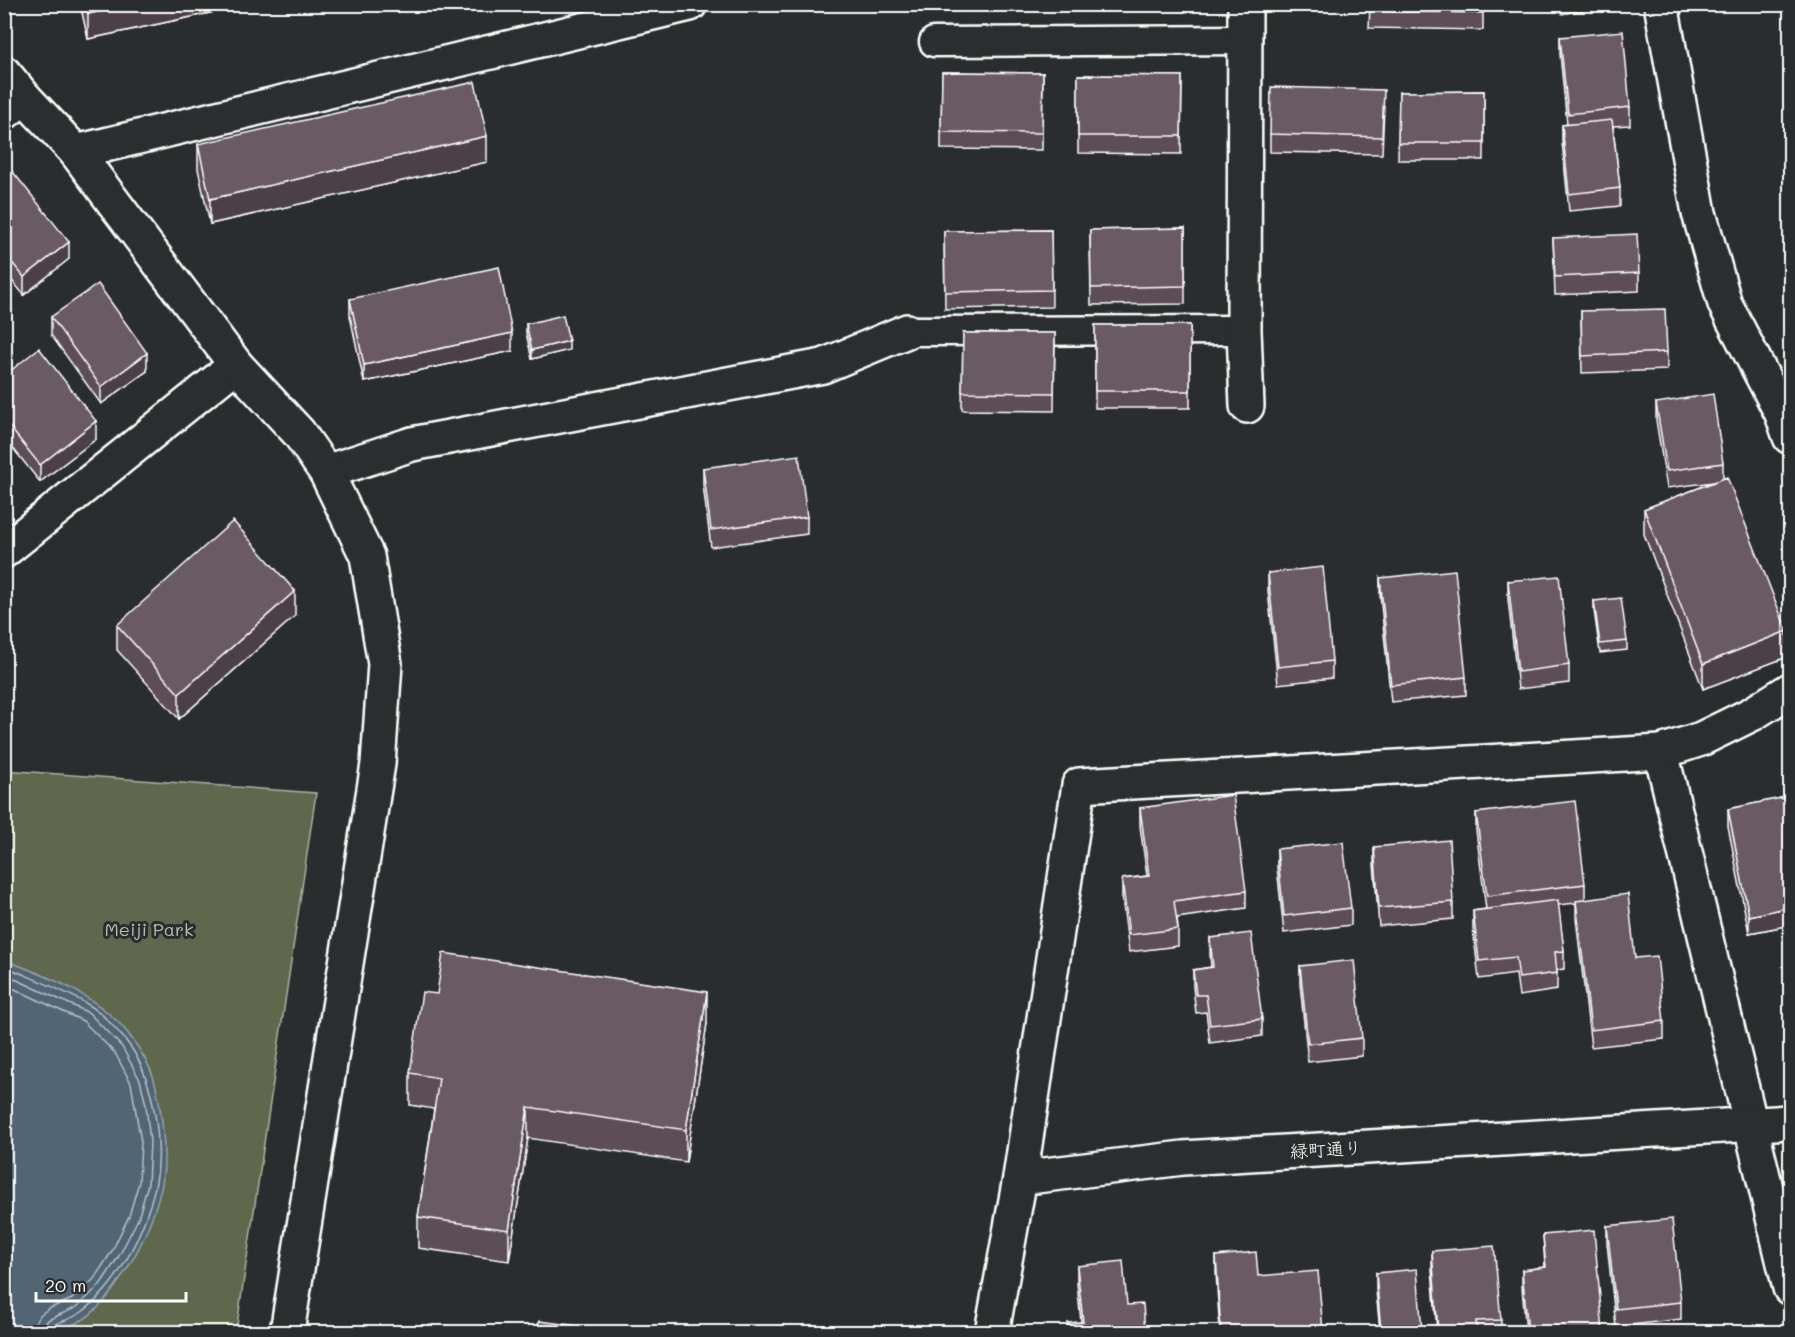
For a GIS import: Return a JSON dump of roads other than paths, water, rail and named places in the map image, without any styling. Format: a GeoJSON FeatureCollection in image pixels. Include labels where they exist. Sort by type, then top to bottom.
{"type":"FeatureCollection","features":[{"type":"Feature","properties":{"kind":"street"},"geometry":{"type":"LineString","coordinates":[[76,152],[690,4]]}},
{"type":"Feature","properties":{"kind":"street"},"geometry":{"type":"LineString","coordinates":[[1245,4],[1244,330],[1247,406]]}},
{"type":"Feature","properties":{"kind":"street"},"geometry":{"type":"LineString","coordinates":[[1661,4],[1699,213],[1725,304],[1782,414],[1791,437]]}},
{"type":"Feature","properties":{"kind":"street"},"geometry":{"type":"LineString","coordinates":[[11,94],[76,152],[236,365],[298,433],[326,472],[367,556],[385,664],[378,764],[286,1332]]}},
{"type":"Feature","properties":{"kind":"street"},"geometry":{"type":"LineString","coordinates":[[326,472],[412,444],[823,366],[907,331]]}},
{"type":"Feature","properties":{"kind":"street"},"geometry":{"type":"LineString","coordinates":[[4,551],[236,365]]}},
{"type":"Feature","properties":{"kind":"street"},"geometry":{"type":"LineString","coordinates":[[993,1332],[1020,1178],[1079,785],[1661,752],[1701,739],[1752,714],[1791,690]]}},
{"type":"Feature","properties":{"kind":"street"},"geometry":{"type":"LineString","coordinates":[[1661,752],[1791,1288]]}},
{"type":"Feature","properties":{"kind":"street","name":"緑町通り"},"geometry":{"type":"LineString","coordinates":[[1020,1178],[1183,1158],[1791,1122]]}},
{"type":"Feature","properties":{"kind":"lane"},"geometry":{"type":"LineString","coordinates":[[934,42],[1245,40]]}},
{"type":"Feature","properties":{"kind":"lane"},"geometry":{"type":"LineString","coordinates":[[907,331],[1244,330]]}},
{"type":"Feature","properties":{"kind":"water"},"geometry":{"type":"Polygon","coordinates":[[[4,960],[75,991],[107,1012],[121,1025],[136,1044],[151,1072],[161,1117],[164,1162],[161,1189],[151,1221],[137,1252],[112,1291],[90,1315],[64,1328],[45,1332],[5,1332],[4,960]]]}},
{"type":"Feature","properties":{"kind":"park label","name":"Meiji Park"},"geometry":{"type":"Point","coordinates":[149,930]}}]}
